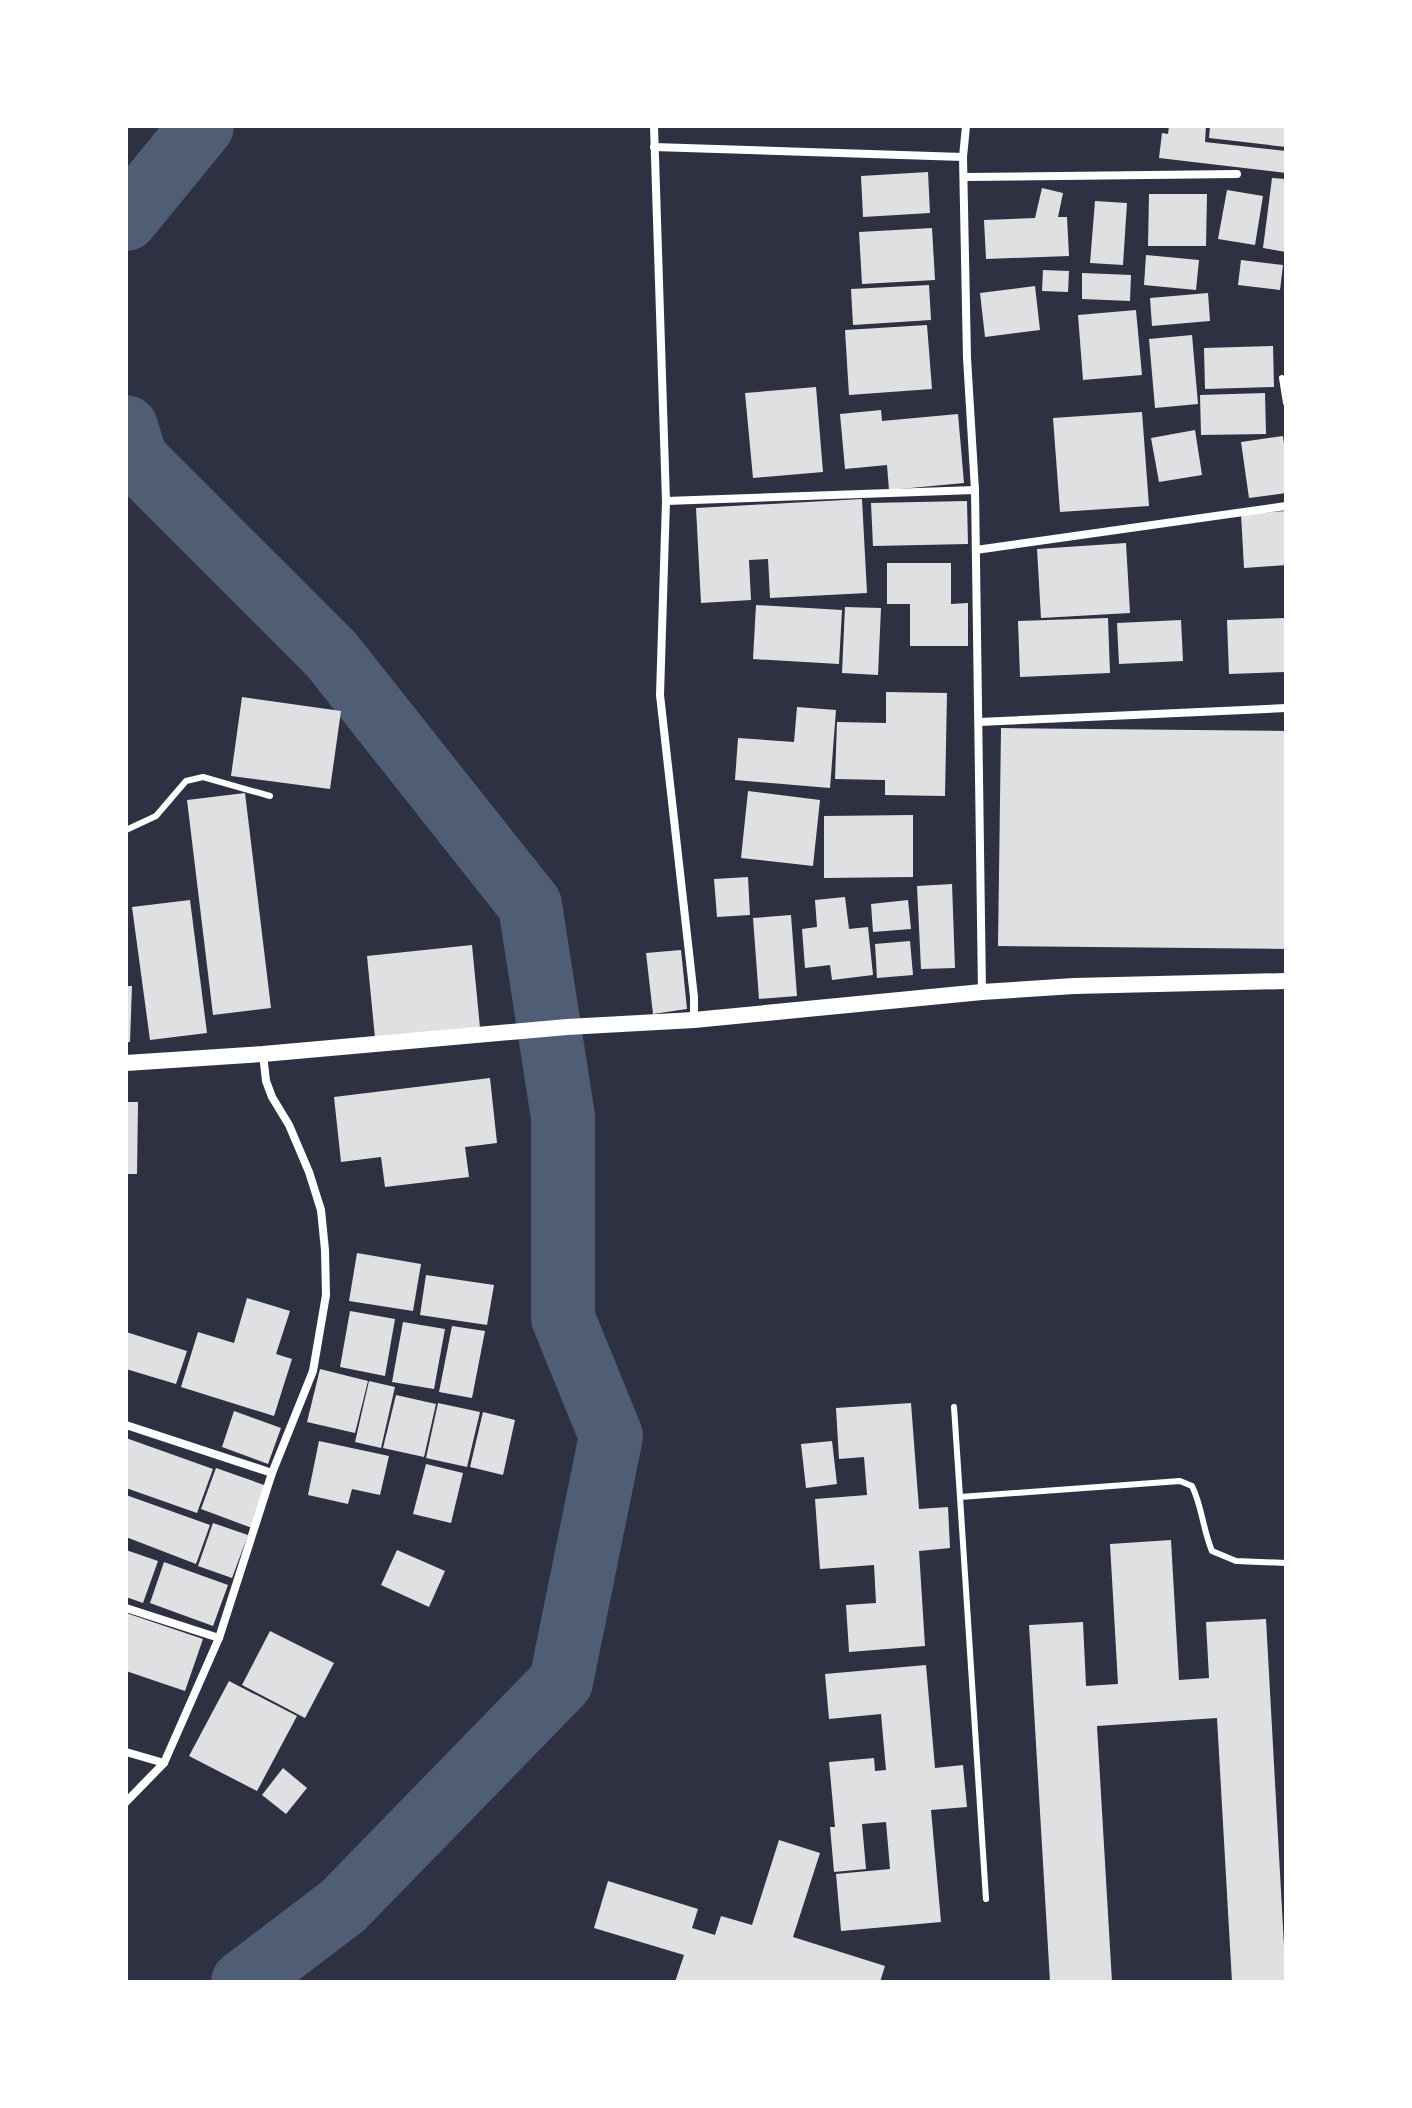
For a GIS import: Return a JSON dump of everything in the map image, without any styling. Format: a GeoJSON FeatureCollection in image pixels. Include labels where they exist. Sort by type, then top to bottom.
{"type":"FeatureCollection","features":[{"type":"Feature","properties":{"kind":"main road"},"geometry":{"type":"LineString","coordinates":[[126,1063],[567,1027],[694,1020],[982,992],[1074,986],[1286,981]]}},
{"type":"Feature","properties":{"kind":"street"},"geometry":{"type":"LineString","coordinates":[[654,126],[666,501],[660,695],[694,1020]]}},
{"type":"Feature","properties":{"kind":"street"},"geometry":{"type":"LineString","coordinates":[[966,126],[963,157],[967,358],[975,490],[982,992]]}},
{"type":"Feature","properties":{"kind":"street"},"geometry":{"type":"LineString","coordinates":[[654,147],[963,157]]}},
{"type":"Feature","properties":{"kind":"street"},"geometry":{"type":"LineString","coordinates":[[964,177],[1237,174]]}},
{"type":"Feature","properties":{"kind":"street"},"geometry":{"type":"LineString","coordinates":[[666,501],[975,490]]}},
{"type":"Feature","properties":{"kind":"street"},"geometry":{"type":"LineString","coordinates":[[976,550],[1286,506]]}},
{"type":"Feature","properties":{"kind":"street"},"geometry":{"type":"LineString","coordinates":[[979,722],[1286,708]]}},
{"type":"Feature","properties":{"kind":"street"},"geometry":{"type":"LineString","coordinates":[[126,1802],[164,1763],[219,1638],[272,1473],[313,1371],[326,1295],[321,1210],[289,1125],[266,1081],[263,1054]]}},
{"type":"Feature","properties":{"kind":"street"},"geometry":{"type":"LineString","coordinates":[[126,1425],[272,1473]]}},
{"type":"Feature","properties":{"kind":"street"},"geometry":{"type":"LineString","coordinates":[[126,1608],[219,1638]]}},
{"type":"Feature","properties":{"kind":"street"},"geometry":{"type":"LineString","coordinates":[[126,1752],[164,1763]]}},
{"type":"Feature","properties":{"kind":"lane"},"geometry":{"type":"LineString","coordinates":[[1282,378],[1286,403]]}},
{"type":"Feature","properties":{"kind":"lane"},"geometry":{"type":"LineString","coordinates":[[126,830],[156,816],[186,781],[203,777],[270,796]]}},
{"type":"Feature","properties":{"kind":"lane"},"geometry":{"type":"LineString","coordinates":[[954,1407],[986,1899]]}},
{"type":"Feature","properties":{"kind":"lane"},"geometry":{"type":"LineString","coordinates":[[960,1497],[1180,1481],[1192,1486],[1196,1494],[1212,1551],[1236,1561],[1286,1563]]}},
{"type":"Feature","properties":{"kind":"building"},"geometry":{"type":"Polygon","coordinates":[[[1169,126],[1206,126],[1205,142],[1286,151],[1286,173],[1159,158],[1162,133],[1168,134],[1169,126]]]}},
{"type":"Feature","properties":{"kind":"building"},"geometry":{"type":"Polygon","coordinates":[[[1210,126],[1286,126],[1286,147],[1209,138],[1210,126]]]}},
{"type":"Feature","properties":{"kind":"building"},"geometry":{"type":"Polygon","coordinates":[[[928,172],[930,213],[863,217],[861,176],[928,172]]]}},
{"type":"Feature","properties":{"kind":"building"},"geometry":{"type":"Polygon","coordinates":[[[1272,178],[1286,179],[1286,252],[1263,248],[1272,178]]]}},
{"type":"Feature","properties":{"kind":"building"},"geometry":{"type":"Polygon","coordinates":[[[1042,188],[1063,193],[1058,217],[1067,217],[1069,256],[986,259],[984,220],[1035,218],[1042,188]]]}},
{"type":"Feature","properties":{"kind":"building"},"geometry":{"type":"Polygon","coordinates":[[[1227,190],[1263,196],[1255,245],[1218,239],[1227,190]]]}},
{"type":"Feature","properties":{"kind":"building"},"geometry":{"type":"Polygon","coordinates":[[[1149,194],[1207,194],[1206,246],[1148,246],[1149,194]]]}},
{"type":"Feature","properties":{"kind":"building"},"geometry":{"type":"Polygon","coordinates":[[[1095,201],[1127,203],[1123,265],[1090,263],[1095,201]]]}},
{"type":"Feature","properties":{"kind":"building"},"geometry":{"type":"Polygon","coordinates":[[[932,228],[935,280],[862,284],[859,232],[932,228]]]}},
{"type":"Feature","properties":{"kind":"building"},"geometry":{"type":"Polygon","coordinates":[[[1146,255],[1199,260],[1196,290],[1144,285],[1146,255]]]}},
{"type":"Feature","properties":{"kind":"building"},"geometry":{"type":"Polygon","coordinates":[[[1241,260],[1283,265],[1280,290],[1238,285],[1241,260]]]}},
{"type":"Feature","properties":{"kind":"building"},"geometry":{"type":"Polygon","coordinates":[[[1043,270],[1069,271],[1068,292],[1042,291],[1043,270]]]}},
{"type":"Feature","properties":{"kind":"building"},"geometry":{"type":"Polygon","coordinates":[[[1082,273],[1131,275],[1130,301],[1082,299],[1082,273]]]}},
{"type":"Feature","properties":{"kind":"building"},"geometry":{"type":"Polygon","coordinates":[[[929,285],[931,320],[853,325],[851,289],[929,285]]]}},
{"type":"Feature","properties":{"kind":"building"},"geometry":{"type":"Polygon","coordinates":[[[1035,286],[1040,330],[985,337],[980,293],[1035,286]]]}},
{"type":"Feature","properties":{"kind":"building"},"geometry":{"type":"Polygon","coordinates":[[[1208,293],[1210,321],[1152,326],[1150,298],[1208,293]]]}},
{"type":"Feature","properties":{"kind":"building"},"geometry":{"type":"Polygon","coordinates":[[[1136,310],[1142,375],[1083,380],[1078,315],[1136,310]]]}},
{"type":"Feature","properties":{"kind":"building"},"geometry":{"type":"Polygon","coordinates":[[[927,325],[932,389],[849,395],[845,330],[927,325]]]}},
{"type":"Feature","properties":{"kind":"building"},"geometry":{"type":"Polygon","coordinates":[[[1192,335],[1198,404],[1155,408],[1149,339],[1192,335]]]}},
{"type":"Feature","properties":{"kind":"building"},"geometry":{"type":"Polygon","coordinates":[[[1273,346],[1274,387],[1205,389],[1204,348],[1273,346]]]}},
{"type":"Feature","properties":{"kind":"building"},"geometry":{"type":"Polygon","coordinates":[[[816,387],[823,472],[753,478],[745,393],[816,387]]]}},
{"type":"Feature","properties":{"kind":"building"},"geometry":{"type":"Polygon","coordinates":[[[1265,393],[1266,434],[1201,435],[1200,395],[1265,393]]]}},
{"type":"Feature","properties":{"kind":"building"},"geometry":{"type":"Polygon","coordinates":[[[881,410],[882,421],[958,414],[964,483],[889,490],[887,465],[845,469],[840,414],[881,410]]]}},
{"type":"Feature","properties":{"kind":"building"},"geometry":{"type":"Polygon","coordinates":[[[1142,412],[1149,506],[1060,512],[1053,418],[1142,412]]]}},
{"type":"Feature","properties":{"kind":"building"},"geometry":{"type":"Polygon","coordinates":[[[1195,430],[1202,475],[1159,482],[1151,438],[1195,430]]]}},
{"type":"Feature","properties":{"kind":"building"},"geometry":{"type":"Polygon","coordinates":[[[1283,436],[1286,493],[1249,498],[1241,442],[1283,436]]]}},
{"type":"Feature","properties":{"kind":"building"},"geometry":{"type":"Polygon","coordinates":[[[862,499],[867,593],[770,598],[768,559],[749,560],[751,600],[701,603],[696,508],[862,499]]]}},
{"type":"Feature","properties":{"kind":"building"},"geometry":{"type":"Polygon","coordinates":[[[967,501],[968,544],[873,546],[871,503],[967,501]]]}},
{"type":"Feature","properties":{"kind":"building"},"geometry":{"type":"Polygon","coordinates":[[[1286,511],[1286,565],[1244,568],[1241,514],[1286,511]]]}},
{"type":"Feature","properties":{"kind":"building"},"geometry":{"type":"Polygon","coordinates":[[[1126,543],[1130,613],[1041,618],[1037,549],[1126,543]]]}},
{"type":"Feature","properties":{"kind":"building"},"geometry":{"type":"Polygon","coordinates":[[[887,563],[951,563],[951,604],[968,603],[968,646],[910,646],[910,604],[887,604],[887,563]]]}},
{"type":"Feature","properties":{"kind":"building"},"geometry":{"type":"Polygon","coordinates":[[[756,605],[842,610],[839,664],[753,659],[756,605]]]}},
{"type":"Feature","properties":{"kind":"building"},"geometry":{"type":"Polygon","coordinates":[[[845,607],[881,608],[878,675],[842,673],[845,607]]]}},
{"type":"Feature","properties":{"kind":"building"},"geometry":{"type":"Polygon","coordinates":[[[1108,618],[1110,673],[1020,677],[1018,621],[1108,618]]]}},
{"type":"Feature","properties":{"kind":"building"},"geometry":{"type":"Polygon","coordinates":[[[1286,618],[1286,672],[1229,674],[1227,620],[1286,618]]]}},
{"type":"Feature","properties":{"kind":"building"},"geometry":{"type":"Polygon","coordinates":[[[1181,620],[1183,661],[1119,664],[1117,623],[1181,620]]]}},
{"type":"Feature","properties":{"kind":"building"},"geometry":{"type":"Polygon","coordinates":[[[886,692],[947,693],[945,796],[885,795],[885,780],[835,779],[837,722],[886,723],[886,692]]]}},
{"type":"Feature","properties":{"kind":"building"},"geometry":{"type":"Polygon","coordinates":[[[242,697],[341,711],[330,789],[231,776],[242,697]]]}},
{"type":"Feature","properties":{"kind":"building"},"geometry":{"type":"Polygon","coordinates":[[[797,707],[836,710],[830,788],[735,780],[738,738],[794,742],[797,707]]]}},
{"type":"Feature","properties":{"kind":"building"},"geometry":{"type":"Polygon","coordinates":[[[1001,728],[1286,731],[1286,949],[998,946],[1001,728]]]}},
{"type":"Feature","properties":{"kind":"building"},"geometry":{"type":"Polygon","coordinates":[[[748,791],[820,800],[813,866],[741,858],[748,791]]]}},
{"type":"Feature","properties":{"kind":"building"},"geometry":{"type":"Polygon","coordinates":[[[245,793],[271,1008],[213,1015],[187,800],[245,793]]]}},
{"type":"Feature","properties":{"kind":"building"},"geometry":{"type":"Polygon","coordinates":[[[913,815],[913,877],[824,878],[824,816],[913,815]]]}},
{"type":"Feature","properties":{"kind":"building"},"geometry":{"type":"Polygon","coordinates":[[[748,877],[750,915],[717,917],[714,879],[748,877]]]}},
{"type":"Feature","properties":{"kind":"building"},"geometry":{"type":"Polygon","coordinates":[[[952,884],[955,968],[921,969],[917,886],[952,884]]]}},
{"type":"Feature","properties":{"kind":"building"},"geometry":{"type":"Polygon","coordinates":[[[845,897],[849,929],[868,927],[873,975],[832,980],[830,965],[805,968],[802,929],[817,927],[815,900],[845,897]]]}},
{"type":"Feature","properties":{"kind":"building"},"geometry":{"type":"Polygon","coordinates":[[[190,900],[207,1033],[150,1040],[132,907],[190,900]]]}},
{"type":"Feature","properties":{"kind":"building"},"geometry":{"type":"Polygon","coordinates":[[[908,900],[911,929],[873,932],[871,904],[908,900]]]}},
{"type":"Feature","properties":{"kind":"building"},"geometry":{"type":"Polygon","coordinates":[[[791,915],[797,996],[759,999],[753,918],[791,915]]]}},
{"type":"Feature","properties":{"kind":"building"},"geometry":{"type":"Polygon","coordinates":[[[910,941],[913,975],[877,978],[875,944],[910,941]]]}},
{"type":"Feature","properties":{"kind":"building"},"geometry":{"type":"Polygon","coordinates":[[[472,945],[480,1028],[375,1038],[367,956],[472,945]]]}},
{"type":"Feature","properties":{"kind":"building"},"geometry":{"type":"Polygon","coordinates":[[[681,950],[687,1009],[653,1014],[646,953],[681,950]]]}},
{"type":"Feature","properties":{"kind":"building"},"geometry":{"type":"Polygon","coordinates":[[[126,986],[132,986],[130,1042],[126,1042],[126,986]]]}},
{"type":"Feature","properties":{"kind":"building"},"geometry":{"type":"Polygon","coordinates":[[[490,1078],[497,1143],[465,1147],[469,1177],[385,1187],[381,1157],[341,1162],[334,1097],[490,1078]]]}},
{"type":"Feature","properties":{"kind":"building"},"geometry":{"type":"Polygon","coordinates":[[[126,1102],[138,1102],[137,1174],[126,1174],[126,1102]]]}},
{"type":"Feature","properties":{"kind":"building"},"geometry":{"type":"Polygon","coordinates":[[[357,1253],[421,1264],[413,1311],[349,1301],[357,1253]]]}},
{"type":"Feature","properties":{"kind":"building"},"geometry":{"type":"Polygon","coordinates":[[[426,1275],[494,1285],[487,1325],[420,1315],[426,1275]]]}},
{"type":"Feature","properties":{"kind":"building"},"geometry":{"type":"Polygon","coordinates":[[[247,1298],[290,1311],[276,1354],[292,1359],[274,1416],[181,1387],[198,1332],[234,1343],[247,1298]]]}},
{"type":"Feature","properties":{"kind":"building"},"geometry":{"type":"Polygon","coordinates":[[[350,1311],[395,1319],[385,1376],[340,1367],[350,1311]]]}},
{"type":"Feature","properties":{"kind":"building"},"geometry":{"type":"Polygon","coordinates":[[[403,1322],[445,1329],[434,1389],[392,1382],[403,1322]]]}},
{"type":"Feature","properties":{"kind":"building"},"geometry":{"type":"Polygon","coordinates":[[[452,1326],[485,1331],[472,1398],[439,1392],[452,1326]]]}},
{"type":"Feature","properties":{"kind":"building"},"geometry":{"type":"Polygon","coordinates":[[[126,1332],[187,1351],[176,1384],[126,1369],[126,1332]]]}},
{"type":"Feature","properties":{"kind":"building"},"geometry":{"type":"Polygon","coordinates":[[[320,1369],[368,1381],[355,1433],[307,1422],[320,1369]]]}},
{"type":"Feature","properties":{"kind":"building"},"geometry":{"type":"Polygon","coordinates":[[[369,1381],[395,1387],[381,1448],[355,1442],[369,1381]]]}},
{"type":"Feature","properties":{"kind":"building"},"geometry":{"type":"Polygon","coordinates":[[[396,1395],[436,1404],[424,1457],[383,1448],[396,1395]]]}},
{"type":"Feature","properties":{"kind":"building"},"geometry":{"type":"Polygon","coordinates":[[[438,1403],[480,1412],[467,1467],[426,1458],[438,1403]]]}},
{"type":"Feature","properties":{"kind":"building"},"geometry":{"type":"Polygon","coordinates":[[[911,1403],[919,1509],[948,1507],[950,1548],[919,1551],[925,1646],[849,1652],[846,1605],[876,1603],[874,1565],[820,1569],[815,1499],[867,1495],[864,1457],[839,1459],[836,1408],[911,1403]]]}},
{"type":"Feature","properties":{"kind":"building"},"geometry":{"type":"Polygon","coordinates":[[[234,1411],[281,1428],[268,1464],[222,1447],[234,1411]]]}},
{"type":"Feature","properties":{"kind":"building"},"geometry":{"type":"Polygon","coordinates":[[[483,1412],[515,1420],[503,1475],[470,1467],[483,1412]]]}},
{"type":"Feature","properties":{"kind":"building"},"geometry":{"type":"Polygon","coordinates":[[[126,1438],[213,1469],[197,1513],[126,1488],[126,1438]]]}},
{"type":"Feature","properties":{"kind":"building"},"geometry":{"type":"Polygon","coordinates":[[[319,1441],[389,1456],[380,1495],[352,1489],[348,1504],[308,1495],[319,1441]]]}},
{"type":"Feature","properties":{"kind":"building"},"geometry":{"type":"Polygon","coordinates":[[[832,1441],[837,1484],[806,1488],[801,1444],[832,1441]]]}},
{"type":"Feature","properties":{"kind":"building"},"geometry":{"type":"Polygon","coordinates":[[[426,1464],[463,1473],[451,1523],[413,1514],[426,1464]]]}},
{"type":"Feature","properties":{"kind":"building"},"geometry":{"type":"Polygon","coordinates":[[[216,1468],[267,1486],[252,1528],[201,1509],[216,1468]]]}},
{"type":"Feature","properties":{"kind":"building"},"geometry":{"type":"Polygon","coordinates":[[[126,1495],[210,1525],[196,1564],[126,1537],[126,1495]]]}},
{"type":"Feature","properties":{"kind":"building"},"geometry":{"type":"Polygon","coordinates":[[[213,1523],[248,1535],[232,1578],[198,1566],[213,1523]]]}},
{"type":"Feature","properties":{"kind":"building"},"geometry":{"type":"Polygon","coordinates":[[[1171,1540],[1179,1680],[1209,1678],[1206,1622],[1266,1619],[1286,1982],[1232,1982],[1217,1718],[1097,1726],[1112,1982],[1050,1982],[1029,1625],[1083,1622],[1086,1686],[1118,1684],[1110,1544],[1171,1540]]]}},
{"type":"Feature","properties":{"kind":"building"},"geometry":{"type":"Polygon","coordinates":[[[126,1550],[158,1561],[143,1603],[126,1597],[126,1550]]]}},
{"type":"Feature","properties":{"kind":"building"},"geometry":{"type":"Polygon","coordinates":[[[397,1550],[445,1571],[429,1607],[381,1585],[397,1550]]]}},
{"type":"Feature","properties":{"kind":"building"},"geometry":{"type":"Polygon","coordinates":[[[164,1562],[228,1585],[213,1626],[150,1603],[164,1562]]]}},
{"type":"Feature","properties":{"kind":"building"},"geometry":{"type":"Polygon","coordinates":[[[126,1613],[203,1639],[185,1691],[126,1671],[126,1613]]]}},
{"type":"Feature","properties":{"kind":"building"},"geometry":{"type":"Polygon","coordinates":[[[270,1631],[334,1663],[305,1718],[242,1685],[270,1631]]]}},
{"type":"Feature","properties":{"kind":"building"},"geometry":{"type":"Polygon","coordinates":[[[926,1665],[935,1768],[963,1765],[967,1807],[931,1810],[941,1922],[841,1931],[836,1874],[890,1869],[886,1822],[862,1824],[866,1869],[834,1872],[830,1827],[835,1827],[829,1762],[874,1758],[875,1771],[886,1770],[881,1714],[829,1719],[825,1674],[926,1665]]]}},
{"type":"Feature","properties":{"kind":"building"},"geometry":{"type":"Polygon","coordinates":[[[229,1681],[297,1716],[257,1791],[189,1756],[229,1681]]]}},
{"type":"Feature","properties":{"kind":"building"},"geometry":{"type":"Polygon","coordinates":[[[283,1768],[307,1788],[286,1814],[262,1795],[283,1768]]]}},
{"type":"Feature","properties":{"kind":"building"},"geometry":{"type":"Polygon","coordinates":[[[779,1840],[820,1853],[793,1937],[885,1966],[880,1982],[675,1982],[684,1955],[594,1928],[608,1881],[698,1909],[692,1928],[715,1935],[721,1916],[752,1925],[779,1840]]]}},
{"type":"Feature","properties":{"kind":"waterway"},"geometry":{"type":"LineString","coordinates":[[126,219],[202,126]]}},
{"type":"Feature","properties":{"kind":"waterway"},"geometry":{"type":"LineString","coordinates":[[126,427],[136,459],[331,654],[530,905],[563,1117],[563,1318],[611,1436],[561,1682],[343,1906],[243,1982]]}}]}
